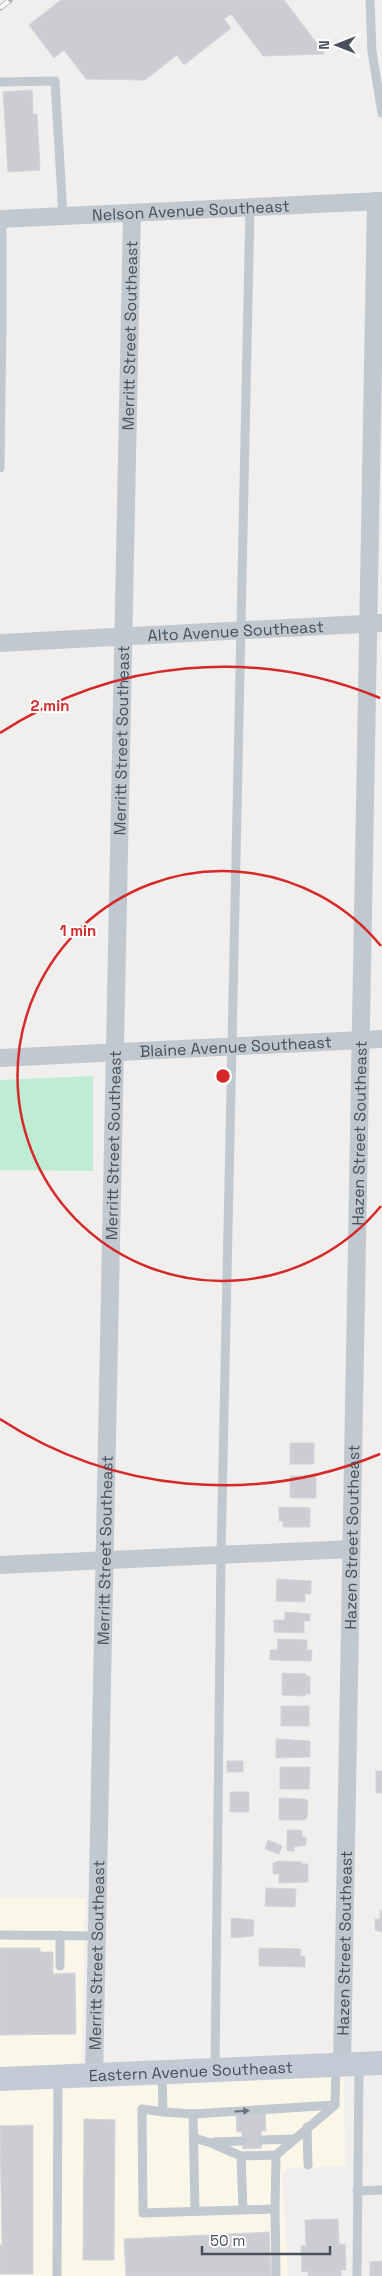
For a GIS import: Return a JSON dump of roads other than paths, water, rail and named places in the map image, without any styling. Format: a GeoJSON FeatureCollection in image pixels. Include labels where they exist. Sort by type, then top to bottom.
{"type":"FeatureCollection","features":[{"type":"Feature","properties":{"kind":"main road","name":"Eastern Avenue Southeast"},"geometry":{"type":"LineString","coordinates":[[0,2079],[215,2071],[382,2062]]}},
{"type":"Feature","properties":{"kind":"street","name":"Nelson Avenue Southeast"},"geometry":{"type":"LineString","coordinates":[[1,218],[379,201]]}},
{"type":"Feature","properties":{"kind":"street","name":"Hazen Street Southeast"},"geometry":{"type":"LineString","coordinates":[[345,2065],[351,1549],[360,1041],[376,623],[379,201]]}},
{"type":"Feature","properties":{"kind":"street","name":"Merritt Street Southeast"},"geometry":{"type":"LineString","coordinates":[[94,2076],[132,213]]}},
{"type":"Feature","properties":{"kind":"street","name":"Alto Avenue Southeast"},"geometry":{"type":"LineString","coordinates":[[0,643],[376,623]]}},
{"type":"Feature","properties":{"kind":"street","name":"Blaine Avenue Southeast"},"geometry":{"type":"LineString","coordinates":[[0,1058],[382,1039]]}},
{"type":"Feature","properties":{"kind":"street"},"geometry":{"type":"LineString","coordinates":[[0,1565],[351,1549]]}},
{"type":"Feature","properties":{"kind":"lane"},"geometry":{"type":"LineString","coordinates":[[370,0],[372,52],[382,113]]}},
{"type":"Feature","properties":{"kind":"lane"},"geometry":{"type":"LineString","coordinates":[[0,82],[55,81],[63,216]]}},
{"type":"Feature","properties":{"kind":"lane"},"geometry":{"type":"LineString","coordinates":[[215,2071],[221,1555],[250,207]]}},
{"type":"Feature","properties":{"kind":"lane"},"geometry":{"type":"LineString","coordinates":[[0,468],[1,218]]}},
{"type":"Feature","properties":{"kind":"lane"},"geometry":{"type":"LineString","coordinates":[[0,1935],[97,1936]]}},
{"type":"Feature","properties":{"kind":"lane"},"geometry":{"type":"LineString","coordinates":[[60,1936],[60,1966]]}},
{"type":"Feature","properties":{"kind":"lane"},"geometry":{"type":"LineString","coordinates":[[194,2138],[241,2156],[276,2155],[335,2105],[345,2065]]}},
{"type":"Feature","properties":{"kind":"lane"},"geometry":{"type":"LineString","coordinates":[[345,2065],[357,2191],[357,2276]]}},
{"type":"Feature","properties":{"kind":"lane"},"geometry":{"type":"LineString","coordinates":[[162,2073],[163,2112]]}},
{"type":"Feature","properties":{"kind":"lane"},"geometry":{"type":"LineString","coordinates":[[57,2276],[58,2077]]}},
{"type":"Feature","properties":{"kind":"lane"},"geometry":{"type":"LineString","coordinates":[[275,2209],[143,2213],[142,2109],[193,2114],[335,2105]]}},
{"type":"Feature","properties":{"kind":"lane"},"geometry":{"type":"LineString","coordinates":[[193,2114],[195,2212]]}},
{"type":"Feature","properties":{"kind":"lane"},"geometry":{"type":"LineString","coordinates":[[307,2127],[308,2165]]}},
{"type":"Feature","properties":{"kind":"lane"},"geometry":{"type":"LineString","coordinates":[[262,2140],[293,2139]]}},
{"type":"Feature","properties":{"kind":"lane"},"geometry":{"type":"LineString","coordinates":[[211,2143],[243,2141]]}},
{"type":"Feature","properties":{"kind":"lane"},"geometry":{"type":"LineString","coordinates":[[276,2155],[276,2276]]}},
{"type":"Feature","properties":{"kind":"lane"},"geometry":{"type":"LineString","coordinates":[[241,2156],[243,2210]]}},
{"type":"Feature","properties":{"kind":"lane"},"geometry":{"type":"LineString","coordinates":[[357,2191],[382,2190]]}},
{"type":"Feature","properties":{"kind":"railway"},"geometry":{"type":"LineString","coordinates":[[0,8],[10,0]]}}]}
